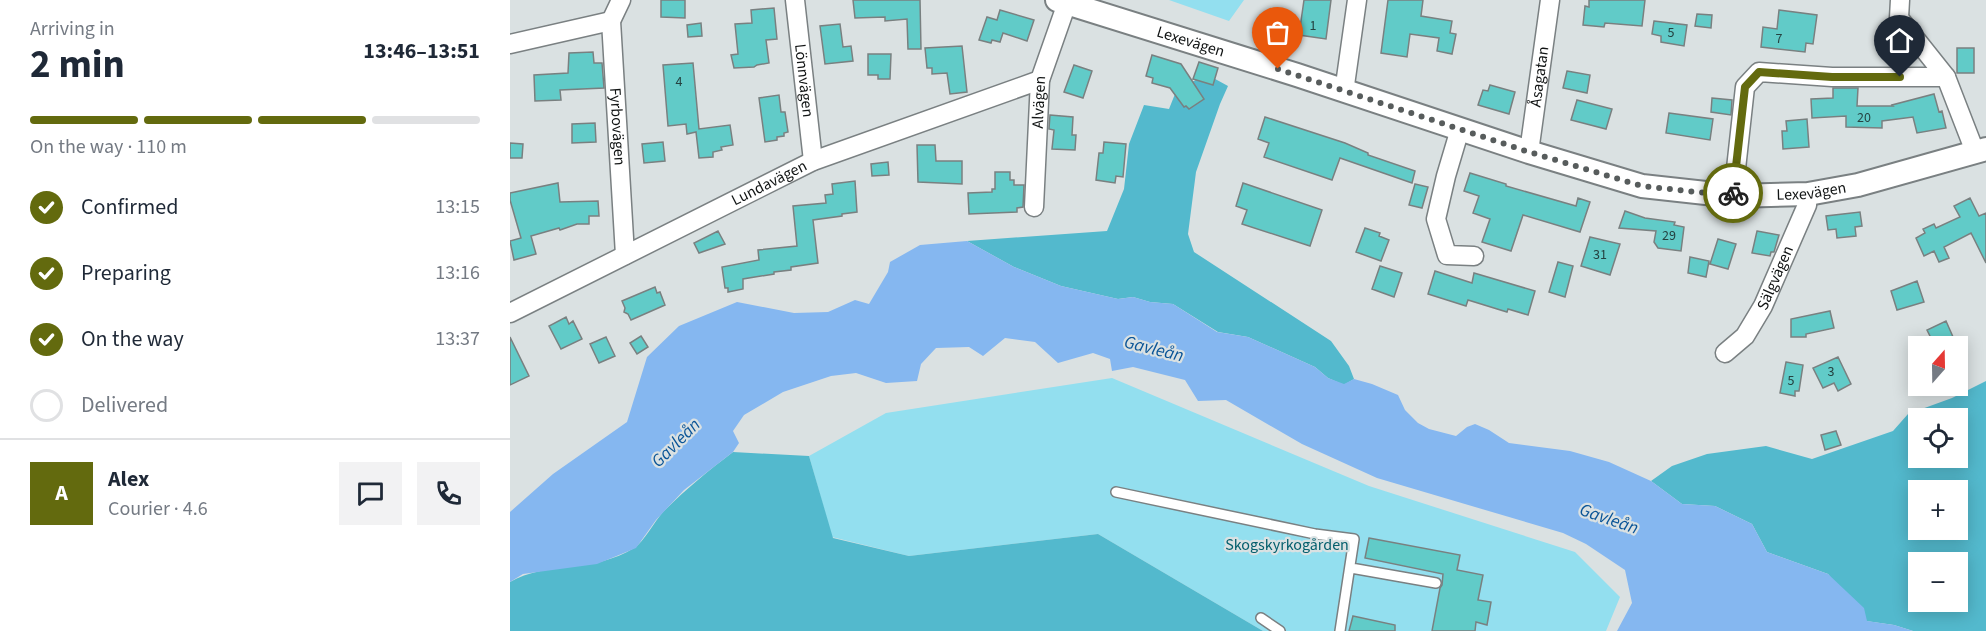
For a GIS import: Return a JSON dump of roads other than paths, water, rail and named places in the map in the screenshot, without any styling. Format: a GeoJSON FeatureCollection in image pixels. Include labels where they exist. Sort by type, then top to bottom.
{"type":"FeatureCollection","features":[{"type":"Feature","properties":{"kind":"street","name":"Fyrbovägen"},"geometry":{"type":"LineString","coordinates":[[621,0],[611,21],[625,255]]}},
{"type":"Feature","properties":{"kind":"street","name":"Lönnvägen"},"geometry":{"type":"LineString","coordinates":[[795,0],[813,161]]}},
{"type":"Feature","properties":{"kind":"street"},"geometry":{"type":"LineString","coordinates":[[1344,92],[1358,0]]}},
{"type":"Feature","properties":{"kind":"street","name":"Åsagatan"},"geometry":{"type":"LineString","coordinates":[[1529,152],[1550,0]]}},
{"type":"Feature","properties":{"kind":"street"},"geometry":{"type":"LineString","coordinates":[[1900,0],[1899,18],[1946,77],[1972,144],[1982,150]]}},
{"type":"Feature","properties":{"kind":"street","name":"Lexevägen"},"geometry":{"type":"LineString","coordinates":[[1062,2],[1642,186],[1733,196],[1808,194],[1858,185],[1982,150]]}},
{"type":"Feature","properties":{"kind":"street","name":"Alvägen"},"geometry":{"type":"LineString","coordinates":[[1034,207],[1040,80],[1062,2]]}},
{"type":"Feature","properties":{"kind":"street"},"geometry":{"type":"LineString","coordinates":[[510,44],[611,21]]}},
{"type":"Feature","properties":{"kind":"street"},"geometry":{"type":"LineString","coordinates":[[1733,196],[1745,87],[1759,72],[1832,77],[1946,77]]}},
{"type":"Feature","properties":{"kind":"street","name":"Lundavägen"},"geometry":{"type":"LineString","coordinates":[[510,313],[813,161],[1040,80]]}},
{"type":"Feature","properties":{"kind":"street"},"geometry":{"type":"LineString","coordinates":[[1460,129],[1436,219],[1447,255],[1474,256]]}},
{"type":"Feature","properties":{"kind":"street","name":"Sälgvägen"},"geometry":{"type":"LineString","coordinates":[[1725,353],[1745,336],[1763,306],[1807,205],[1808,194]]}},
{"type":"Feature","properties":{"kind":"lane"},"geometry":{"type":"LineString","coordinates":[[1116,492],[1315,534],[1354,539],[1340,631]]}},
{"type":"Feature","properties":{"kind":"lane"},"geometry":{"type":"LineString","coordinates":[[1351,568],[1436,583]]}},
{"type":"Feature","properties":{"kind":"lane"},"geometry":{"type":"LineString","coordinates":[[1261,618],[1280,631]]}},
{"type":"Feature","properties":{"kind":"water","name":"Gavleån"},"geometry":{"type":"Polygon","coordinates":[[[967,241],[1014,267],[1061,286],[1118,299],[1133,297],[1150,302],[1173,304],[1217,332],[1248,337],[1315,367],[1328,378],[1344,384],[1354,379],[1372,384],[1398,395],[1405,410],[1418,423],[1429,429],[1456,436],[1475,424],[1509,443],[1570,451],[1609,462],[1651,481],[1682,504],[1715,506],[1752,524],[1767,552],[1828,574],[1864,608],[1867,621],[1894,625],[1913,631],[1617,631],[1632,603],[1625,570],[1586,544],[1563,533],[1377,478],[1302,444],[1226,400],[1198,401],[1185,380],[1133,367],[1112,371],[1110,359],[1093,353],[1058,363],[1035,342],[1005,338],[983,356],[969,347],[936,348],[921,364],[917,381],[886,383],[856,373],[831,376],[783,392],[744,415],[733,431],[739,443],[733,452],[684,490],[656,520],[636,548],[597,564],[523,574],[510,582],[510,512],[553,474],[627,422],[647,357],[679,326],[737,302],[794,313],[828,312],[855,300],[869,304],[888,272],[890,262],[920,245],[967,241]]]}},
{"type":"Feature","properties":{"kind":"park label","name":"Skogskyrkogården"},"geometry":{"type":"Point","coordinates":[1287,545]}}]}
